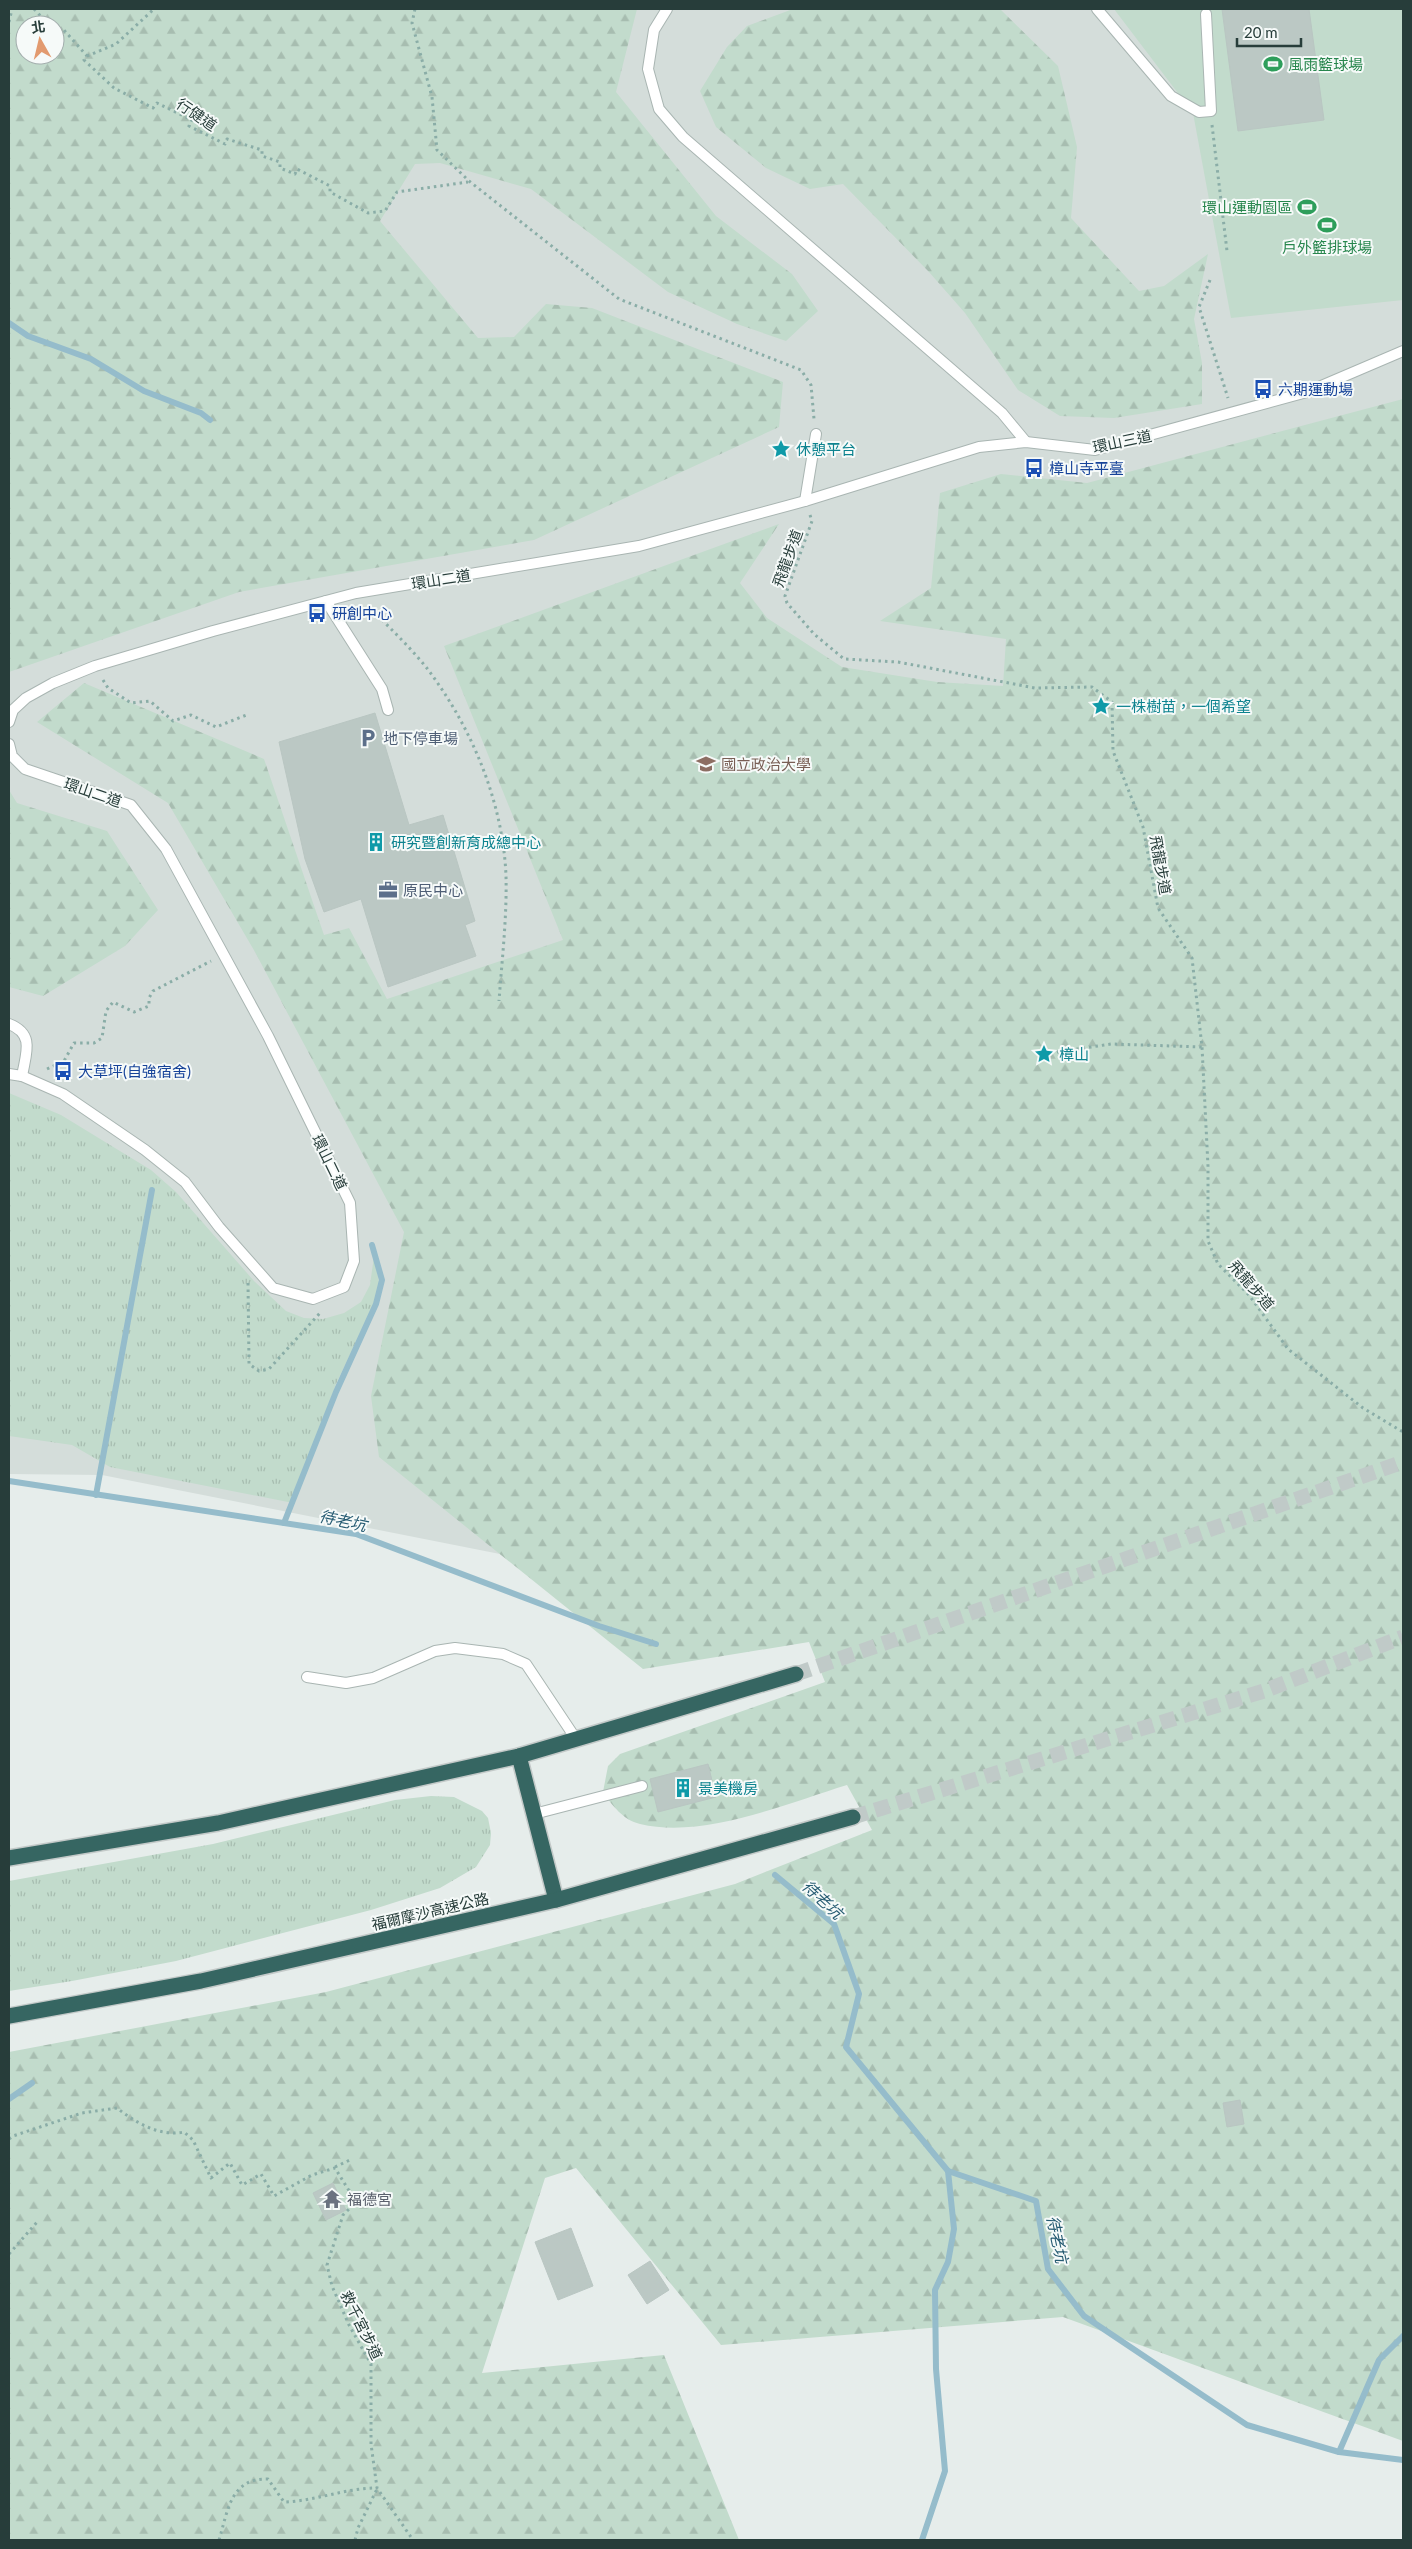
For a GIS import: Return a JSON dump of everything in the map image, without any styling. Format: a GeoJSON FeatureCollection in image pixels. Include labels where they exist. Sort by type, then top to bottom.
{"type":"FeatureCollection","features":[{"type":"Feature","properties":{"kind":"highway"},"geometry":{"type":"LineString","coordinates":[[9,1858],[218,1823],[519,1756],[796,1674]]}},
{"type":"Feature","properties":{"kind":"highway"},"geometry":{"type":"LineString","coordinates":[[519,1756],[556,1900]]}},
{"type":"Feature","properties":{"kind":"highway","name":"福爾摩沙高速公路"},"geometry":{"type":"LineString","coordinates":[[9,2016],[202,1981],[556,1900],[853,1817]]}},
{"type":"Feature","properties":{"kind":"lane"},"geometry":{"type":"LineString","coordinates":[[667,9],[654,30],[648,69],[659,109],[683,138],[1002,413],[1026,442]]}},
{"type":"Feature","properties":{"kind":"lane"},"geometry":{"type":"LineString","coordinates":[[1097,9],[1171,96],[1199,112],[1211,111],[1206,14]]}},
{"type":"Feature","properties":{"kind":"lane","name":"環山三道"},"geometry":{"type":"LineString","coordinates":[[805,501],[971,450],[1026,442],[1095,450],[1307,392],[1403,351]]}},
{"type":"Feature","properties":{"kind":"lane"},"geometry":{"type":"LineString","coordinates":[[805,501],[816,434]]}},
{"type":"Feature","properties":{"kind":"lane","name":"環山二道"},"geometry":{"type":"LineString","coordinates":[[9,722],[13,710],[26,698],[53,682],[95,666],[213,630],[356,593],[639,546],[805,501]]}},
{"type":"Feature","properties":{"kind":"lane"},"geometry":{"type":"LineString","coordinates":[[326,601],[382,689],[388,710]]}},
{"type":"Feature","properties":{"kind":"lane","name":"環山二道"},"geometry":{"type":"LineString","coordinates":[[9,744],[12,756],[25,769],[131,805],[166,849],[268,1036],[350,1203],[354,1261],[344,1287]]}},
{"type":"Feature","properties":{"kind":"lane"},"geometry":{"type":"LineString","coordinates":[[9,1024],[22,1030],[26,1038],[27,1048],[22,1076]]}},
{"type":"Feature","properties":{"kind":"lane"},"geometry":{"type":"LineString","coordinates":[[9,1074],[22,1076],[63,1094],[145,1150],[185,1182],[219,1227],[248,1257],[273,1288],[314,1299],[344,1287]]}},
{"type":"Feature","properties":{"kind":"lane"},"geometry":{"type":"LineString","coordinates":[[307,1677],[346,1683],[373,1678],[435,1651],[455,1648],[503,1654],[526,1664],[576,1739]]}},
{"type":"Feature","properties":{"kind":"lane"},"geometry":{"type":"LineString","coordinates":[[534,1814],[642,1786]]}},
{"type":"Feature","properties":{"kind":"path"},"geometry":{"type":"LineString","coordinates":[[9,22],[12,9]]}},
{"type":"Feature","properties":{"kind":"path"},"geometry":{"type":"LineString","coordinates":[[87,56],[116,44],[154,9]]}},
{"type":"Feature","properties":{"kind":"path"},"geometry":{"type":"LineString","coordinates":[[415,9],[412,23],[432,97],[437,150],[468,182],[619,299],[801,370],[811,385],[816,434]]}},
{"type":"Feature","properties":{"kind":"path","name":"行健道"},"geometry":{"type":"LineString","coordinates":[[65,31],[87,56],[84,60],[114,88],[153,108],[157,103],[192,120],[189,126],[225,144],[227,139],[262,150],[262,156],[280,162],[280,168],[295,174],[297,169],[330,186],[330,192],[368,213],[385,211],[397,192],[468,182]]}},
{"type":"Feature","properties":{"kind":"path"},"geometry":{"type":"LineString","coordinates":[[1211,111],[1227,251]]}},
{"type":"Feature","properties":{"kind":"path"},"geometry":{"type":"LineString","coordinates":[[1210,280],[1199,306],[1224,386]]}},
{"type":"Feature","properties":{"kind":"path","name":"飛龍步道"},"geometry":{"type":"LineString","coordinates":[[805,501],[812,521],[785,596],[787,603],[814,634],[844,658],[898,662],[1035,688],[1092,688],[1112,702],[1113,751],[1143,827],[1158,908],[1192,958],[1202,1047],[1208,1166],[1208,1241],[1218,1264],[1250,1295],[1288,1349],[1363,1408],[1403,1432]]}},
{"type":"Feature","properties":{"kind":"path"},"geometry":{"type":"LineString","coordinates":[[356,593],[426,667],[455,712],[482,763],[496,809],[506,876],[499,1001]]}},
{"type":"Feature","properties":{"kind":"path"},"geometry":{"type":"LineString","coordinates":[[95,666],[108,688],[131,703],[150,701],[173,721],[191,715],[216,727],[249,714]]}},
{"type":"Feature","properties":{"kind":"path"},"geometry":{"type":"LineString","coordinates":[[22,1076],[64,1061],[74,1043],[94,1043],[102,1038],[106,1011],[113,1002],[134,1012],[149,1006],[149,998],[153,991],[223,954]]}},
{"type":"Feature","properties":{"kind":"path"},"geometry":{"type":"LineString","coordinates":[[1044,1054],[1111,1044],[1202,1047]]}},
{"type":"Feature","properties":{"kind":"path"},"geometry":{"type":"LineString","coordinates":[[248,1257],[249,1364],[259,1371],[269,1369],[344,1287]]}},
{"type":"Feature","properties":{"kind":"path"},"geometry":{"type":"LineString","coordinates":[[9,2139],[82,2113],[118,2108],[133,2121],[170,2135],[184,2132],[193,2140],[211,2178],[230,2164],[242,2185],[261,2174],[274,2196],[312,2175],[335,2168],[350,2160]]}},
{"type":"Feature","properties":{"kind":"path","name":"救千宮步道"},"geometry":{"type":"LineString","coordinates":[[335,2168],[356,2202],[343,2215],[327,2265],[332,2286],[349,2325],[372,2364],[371,2444],[377,2488],[413,2540]]}},
{"type":"Feature","properties":{"kind":"path"},"geometry":{"type":"LineString","coordinates":[[9,2254],[38,2221]]}},
{"type":"Feature","properties":{"kind":"path"},"geometry":{"type":"LineString","coordinates":[[219,2540],[233,2496],[240,2486],[254,2479],[268,2480],[284,2502],[304,2502],[355,2488],[377,2488],[358,2528],[355,2540]]}},
{"type":"Feature","properties":{"kind":"shaded area","name":"國立政治大學"},"geometry":{"type":"Polygon","coordinates":[[[9,9],[1403,9],[1403,1947],[1214,1627],[580,1570],[102,1475],[9,1474],[9,9]]]}},
{"type":"Feature","properties":{"kind":"green space"},"geometry":{"type":"Polygon","coordinates":[[[10,9],[637,9],[616,92],[716,216],[792,274],[818,311],[786,341],[737,324],[668,292],[531,189],[440,163],[415,164],[380,221],[478,338],[514,337],[546,304],[592,308],[783,382],[779,427],[534,540],[239,592],[9,672],[10,9]]]}},
{"type":"Feature","properties":{"kind":"green space"},"geometry":{"type":"Polygon","coordinates":[[[793,9],[1000,9],[1058,66],[1077,147],[1071,218],[1139,291],[1164,286],[1208,254],[1194,319],[1202,363],[1202,404],[1114,418],[1060,416],[1018,390],[965,313],[929,272],[843,184],[810,189],[766,168],[716,127],[700,91],[727,47],[747,26],[793,9]]]}},
{"type":"Feature","properties":{"kind":"green space","name":"環山運動園區"},"geometry":{"type":"Polygon","coordinates":[[[1114,9],[1403,9],[1403,300],[1231,318],[1193,113],[1114,9]]]}},
{"type":"Feature","properties":{"kind":"green space"},"geometry":{"type":"Polygon","coordinates":[[[1403,399],[1403,2441],[1063,2317],[721,2345],[576,2168],[545,2178],[482,2373],[664,2355],[739,2540],[9,2540],[9,2052],[326,1992],[735,1884],[872,1830],[847,1785],[771,1810],[691,1827],[665,1827],[640,1824],[623,1816],[610,1802],[603,1792],[608,1766],[620,1754],[825,1682],[809,1642],[643,1669],[379,1457],[371,1396],[404,1232],[255,952],[168,803],[37,722],[84,683],[264,759],[324,935],[349,928],[387,999],[563,940],[444,646],[779,524],[740,583],[767,618],[842,667],[937,682],[1003,686],[1006,639],[880,621],[931,588],[940,493],[1001,474],[1087,483],[1403,399]]]}},
{"type":"Feature","properties":{"kind":"green space"},"geometry":{"type":"Polygon","coordinates":[[[9,790],[17,803],[107,831],[158,910],[125,946],[43,996],[9,987],[9,790]]]}},
{"type":"Feature","properties":{"kind":"green space"},"geometry":{"type":"Polygon","coordinates":[[[9,1093],[61,1115],[151,1170],[176,1192],[254,1281],[286,1311],[304,1318],[323,1319],[344,1313],[361,1302],[370,1285],[374,1256],[380,1287],[375,1302],[336,1384],[293,1503],[110,1467],[72,1445],[9,1436],[9,1093]]]}},
{"type":"Feature","properties":{"kind":"green space"},"geometry":{"type":"Polygon","coordinates":[[[431,1796],[454,1797],[482,1811],[488,1818],[491,1833],[490,1845],[476,1867],[440,1888],[371,1910],[176,1961],[9,1991],[9,1881],[213,1844],[395,1800],[431,1796]]]}},
{"type":"Feature","properties":{"kind":"building","name":"風雨籃球場"},"geometry":{"type":"Polygon","coordinates":[[[1222,9],[1309,9],[1324,120],[1238,131],[1222,9]]]}},
{"type":"Feature","properties":{"kind":"building","name":"研究暨創新育成總中心"},"geometry":{"type":"Polygon","coordinates":[[[375,713],[409,825],[443,815],[475,921],[465,925],[476,956],[388,987],[361,899],[324,912],[305,859],[279,742],[375,713]]]}},
{"type":"Feature","properties":{"kind":"building","name":"景美機房"},"geometry":{"type":"Polygon","coordinates":[[[708,1764],[716,1797],[658,1812],[650,1779],[708,1764]]]}},
{"type":"Feature","properties":{"kind":"building"},"geometry":{"type":"Polygon","coordinates":[[[1240,2100],[1244,2124],[1227,2127],[1223,2103],[1240,2100]]]}},
{"type":"Feature","properties":{"kind":"building"},"geometry":{"type":"Polygon","coordinates":[[[333,2183],[346,2210],[326,2220],[313,2193],[333,2183]]]}},
{"type":"Feature","properties":{"kind":"building"},"geometry":{"type":"Polygon","coordinates":[[[571,2228],[593,2286],[558,2300],[535,2242],[571,2228]]]}},
{"type":"Feature","properties":{"kind":"building"},"geometry":{"type":"Polygon","coordinates":[[[650,2261],[669,2290],[647,2304],[628,2275],[650,2261]]]}},
{"type":"Feature","properties":{"kind":"waterway"},"geometry":{"type":"LineString","coordinates":[[9,323],[28,336],[91,359],[144,391],[201,413],[210,420]]}},
{"type":"Feature","properties":{"kind":"waterway"},"geometry":{"type":"LineString","coordinates":[[96,1495],[152,1190]]}},
{"type":"Feature","properties":{"kind":"waterway"},"geometry":{"type":"LineString","coordinates":[[284,1523],[336,1392],[376,1304],[382,1280],[372,1245]]}},
{"type":"Feature","properties":{"kind":"waterway","name":"待老坑"},"geometry":{"type":"LineString","coordinates":[[9,1481],[356,1534],[599,1626],[656,1644]]}},
{"type":"Feature","properties":{"kind":"waterway","name":"待老坑"},"geometry":{"type":"LineString","coordinates":[[775,1875],[834,1924],[859,1994],[846,2047],[948,2171],[1036,2201],[1048,2269],[1084,2316],[1247,2425],[1339,2452],[1403,2460]]}},
{"type":"Feature","properties":{"kind":"waterway"},"geometry":{"type":"LineString","coordinates":[[9,2099],[32,2083]]}},
{"type":"Feature","properties":{"kind":"waterway"},"geometry":{"type":"LineString","coordinates":[[922,2540],[945,2471],[936,2369],[935,2290],[948,2262],[954,2229],[948,2171]]}},
{"type":"Feature","properties":{"kind":"waterway"},"geometry":{"type":"LineString","coordinates":[[1339,2452],[1379,2360],[1403,2336]]}},
{"type":"Feature","properties":{"kind":"tunnel"},"geometry":{"type":"LineString","coordinates":[[796,1674],[1403,1462]]}},
{"type":"Feature","properties":{"kind":"tunnel"},"geometry":{"type":"LineString","coordinates":[[853,1817],[1264,1691],[1403,1637]]}},
{"type":"Feature","properties":{"kind":"place","name":"風雨籃球場"},"geometry":{"type":"Point","coordinates":[1273,64]}},
{"type":"Feature","properties":{"kind":"place","name":"環山運動園區"},"geometry":{"type":"Point","coordinates":[1307,207]}},
{"type":"Feature","properties":{"kind":"place","name":"戶外籃排球場"},"geometry":{"type":"Point","coordinates":[1327,225]}},
{"type":"Feature","properties":{"kind":"place","name":"六期運動場"},"geometry":{"type":"Point","coordinates":[1263,389]}},
{"type":"Feature","properties":{"kind":"place","name":"休憩平台"},"geometry":{"type":"Point","coordinates":[781,449]}},
{"type":"Feature","properties":{"kind":"place","name":"樟山寺平臺"},"geometry":{"type":"Point","coordinates":[1034,468]}},
{"type":"Feature","properties":{"kind":"place","name":"研創中心"},"geometry":{"type":"Point","coordinates":[317,613]}},
{"type":"Feature","properties":{"kind":"place","name":"一株樹苗，一個希望"},"geometry":{"type":"Point","coordinates":[1101,706]}},
{"type":"Feature","properties":{"kind":"place","name":"地下停車場"},"geometry":{"type":"Point","coordinates":[368,738]}},
{"type":"Feature","properties":{"kind":"place","name":"國立政治大學"},"geometry":{"type":"Point","coordinates":[706,764]}},
{"type":"Feature","properties":{"kind":"place","name":"研究暨創新育成總中心"},"geometry":{"type":"Point","coordinates":[376,842]}},
{"type":"Feature","properties":{"kind":"place","name":"原民中心"},"geometry":{"type":"Point","coordinates":[388,890]}},
{"type":"Feature","properties":{"kind":"place","name":"樟山"},"geometry":{"type":"Point","coordinates":[1044,1054]}},
{"type":"Feature","properties":{"kind":"place","name":"大草坪(自強宿舍)"},"geometry":{"type":"Point","coordinates":[63,1071]}},
{"type":"Feature","properties":{"kind":"place","name":"景美機房"},"geometry":{"type":"Point","coordinates":[683,1788]}},
{"type":"Feature","properties":{"kind":"place","name":"福德宮"},"geometry":{"type":"Point","coordinates":[332,2199]}}]}
